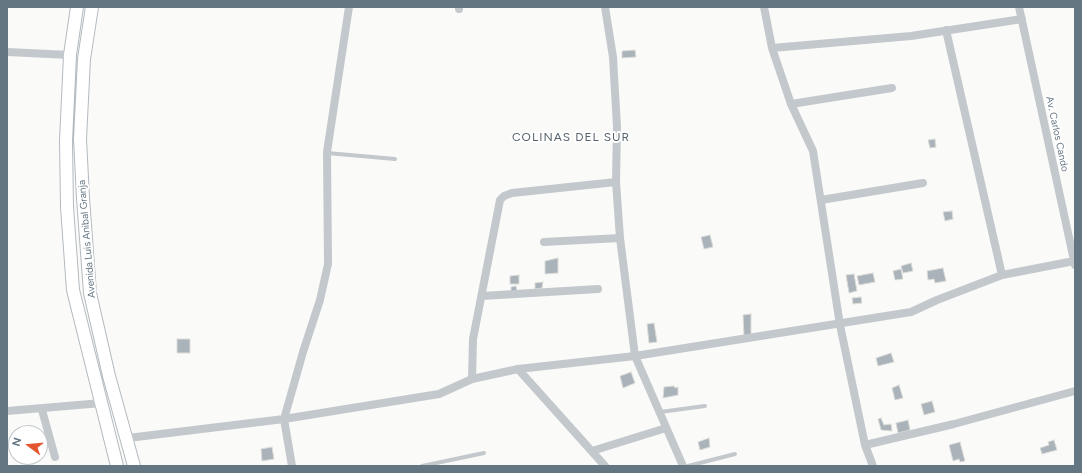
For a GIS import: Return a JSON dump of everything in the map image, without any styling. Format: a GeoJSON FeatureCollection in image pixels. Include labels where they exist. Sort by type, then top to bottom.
{"type":"FeatureCollection","features":[{"type":"Feature","properties":{"kind":"main road","name":"Avenida Luis Anibal Granja"},"geometry":{"type":"LineString","coordinates":[[77,7],[70,55],[66,141],[67,207],[73,290],[117,466]]}},
{"type":"Feature","properties":{"kind":"main road","name":"Avenida Luis Anibal Granja"},"geometry":{"type":"LineString","coordinates":[[92,7],[84,59],[80,138],[90,285],[109,376],[128,438],[134,466]]}},
{"type":"Feature","properties":{"kind":"street"},"geometry":{"type":"LineString","coordinates":[[292,466],[284,419],[303,352],[320,300],[328,264],[327,152],[349,7]]}},
{"type":"Feature","properties":{"kind":"street"},"geometry":{"type":"LineString","coordinates":[[605,7],[613,57],[618,127],[616,182],[620,238],[635,356],[683,466]]}},
{"type":"Feature","properties":{"kind":"street"},"geometry":{"type":"LineString","coordinates":[[764,7],[772,48],[791,104],[813,151],[840,325],[865,445],[872,466]]}},
{"type":"Feature","properties":{"kind":"street","name":"Av. Carlos Cando"},"geometry":{"type":"LineString","coordinates":[[1018,7],[1022,19],[1074,263]]}},
{"type":"Feature","properties":{"kind":"street"},"geometry":{"type":"LineString","coordinates":[[772,48],[904,37],[1022,19]]}},
{"type":"Feature","properties":{"kind":"street"},"geometry":{"type":"LineString","coordinates":[[946,30],[1002,275]]}},
{"type":"Feature","properties":{"kind":"street"},"geometry":{"type":"LineString","coordinates":[[7,52],[70,55]]}},
{"type":"Feature","properties":{"kind":"street"},"geometry":{"type":"LineString","coordinates":[[791,104],[892,88]]}},
{"type":"Feature","properties":{"kind":"street"},"geometry":{"type":"LineString","coordinates":[[472,379],[473,340],[499,206],[504,196],[512,193],[616,182]]}},
{"type":"Feature","properties":{"kind":"street"},"geometry":{"type":"LineString","coordinates":[[821,200],[923,183]]}},
{"type":"Feature","properties":{"kind":"street"},"geometry":{"type":"LineString","coordinates":[[544,242],[620,238]]}},
{"type":"Feature","properties":{"kind":"street"},"geometry":{"type":"LineString","coordinates":[[128,438],[284,419],[439,394],[472,379],[518,369],[635,356],[840,325],[911,312],[937,300],[1002,275],[1074,263]]}},
{"type":"Feature","properties":{"kind":"street"},"geometry":{"type":"LineString","coordinates":[[482,296],[598,289]]}},
{"type":"Feature","properties":{"kind":"street"},"geometry":{"type":"LineString","coordinates":[[518,369],[605,466]]}},
{"type":"Feature","properties":{"kind":"street"},"geometry":{"type":"LineString","coordinates":[[865,445],[954,424],[1075,391]]}},
{"type":"Feature","properties":{"kind":"street"},"geometry":{"type":"LineString","coordinates":[[7,411],[42,410],[102,403]]}},
{"type":"Feature","properties":{"kind":"street"},"geometry":{"type":"LineString","coordinates":[[42,410],[55,457]]}},
{"type":"Feature","properties":{"kind":"street"},"geometry":{"type":"LineString","coordinates":[[592,451],[666,428]]}},
{"type":"Feature","properties":{"kind":"lane"},"geometry":{"type":"LineString","coordinates":[[327,152],[395,159]]}},
{"type":"Feature","properties":{"kind":"lane"},"geometry":{"type":"LineString","coordinates":[[660,412],[705,406]]}},
{"type":"Feature","properties":{"kind":"lane"},"geometry":{"type":"LineString","coordinates":[[422,466],[484,453]]}},
{"type":"Feature","properties":{"kind":"lane"},"geometry":{"type":"LineString","coordinates":[[688,466],[736,454]]}},
{"type":"Feature","properties":{"kind":"building"},"geometry":{"type":"Polygon","coordinates":[[[635,50],[636,57],[622,58],[622,51],[635,50]]]}},
{"type":"Feature","properties":{"kind":"building"},"geometry":{"type":"Polygon","coordinates":[[[935,139],[936,147],[930,148],[928,140],[935,139]]]}},
{"type":"Feature","properties":{"kind":"building"},"geometry":{"type":"Polygon","coordinates":[[[952,211],[953,219],[945,221],[943,212],[952,211]]]}},
{"type":"Feature","properties":{"kind":"building"},"geometry":{"type":"Polygon","coordinates":[[[710,235],[713,247],[704,249],[701,237],[710,235]]]}},
{"type":"Feature","properties":{"kind":"building"},"geometry":{"type":"Polygon","coordinates":[[[558,258],[558,273],[545,274],[545,261],[558,258]]]}},
{"type":"Feature","properties":{"kind":"building"},"geometry":{"type":"Polygon","coordinates":[[[911,263],[913,271],[903,273],[901,266],[911,263]]]}},
{"type":"Feature","properties":{"kind":"building"},"geometry":{"type":"Polygon","coordinates":[[[943,268],[946,281],[935,283],[934,279],[928,280],[927,271],[943,268]]]}},
{"type":"Feature","properties":{"kind":"building"},"geometry":{"type":"Polygon","coordinates":[[[901,269],[903,279],[895,280],[893,271],[901,269]]]}},
{"type":"Feature","properties":{"kind":"building"},"geometry":{"type":"Polygon","coordinates":[[[873,273],[875,282],[859,285],[857,276],[873,273]]]}},
{"type":"Feature","properties":{"kind":"building"},"geometry":{"type":"Polygon","coordinates":[[[854,274],[857,291],[849,293],[846,275],[854,274]]]}},
{"type":"Feature","properties":{"kind":"building"},"geometry":{"type":"Polygon","coordinates":[[[519,275],[519,284],[510,284],[510,276],[519,275]]]}},
{"type":"Feature","properties":{"kind":"building"},"geometry":{"type":"Polygon","coordinates":[[[543,282],[542,288],[535,289],[535,283],[543,282]]]}},
{"type":"Feature","properties":{"kind":"building"},"geometry":{"type":"Polygon","coordinates":[[[516,286],[517,291],[511,292],[511,287],[516,286]]]}},
{"type":"Feature","properties":{"kind":"building"},"geometry":{"type":"Polygon","coordinates":[[[861,297],[862,303],[853,304],[852,298],[861,297]]]}},
{"type":"Feature","properties":{"kind":"building"},"geometry":{"type":"Polygon","coordinates":[[[751,314],[751,335],[744,336],[743,315],[751,314]]]}},
{"type":"Feature","properties":{"kind":"building"},"geometry":{"type":"Polygon","coordinates":[[[654,323],[657,342],[649,343],[647,324],[654,323]]]}},
{"type":"Feature","properties":{"kind":"building"},"geometry":{"type":"Polygon","coordinates":[[[177,339],[190,339],[190,353],[177,353],[177,339]]]}},
{"type":"Feature","properties":{"kind":"building"},"geometry":{"type":"Polygon","coordinates":[[[891,353],[894,362],[878,366],[876,358],[891,353]]]}},
{"type":"Feature","properties":{"kind":"building"},"geometry":{"type":"Polygon","coordinates":[[[631,372],[635,383],[623,388],[620,376],[631,372]]]}},
{"type":"Feature","properties":{"kind":"building"},"geometry":{"type":"Polygon","coordinates":[[[899,385],[903,398],[895,400],[892,388],[899,385]]]}},
{"type":"Feature","properties":{"kind":"building"},"geometry":{"type":"Polygon","coordinates":[[[674,386],[675,388],[678,387],[678,395],[663,398],[664,387],[674,386]]]}},
{"type":"Feature","properties":{"kind":"building"},"geometry":{"type":"Polygon","coordinates":[[[932,401],[935,412],[924,415],[921,404],[932,401]]]}},
{"type":"Feature","properties":{"kind":"building"},"geometry":{"type":"Polygon","coordinates":[[[881,418],[884,425],[891,424],[892,431],[881,430],[878,419],[881,418]]]}},
{"type":"Feature","properties":{"kind":"building"},"geometry":{"type":"Polygon","coordinates":[[[908,420],[910,430],[898,433],[896,423],[908,420]]]}},
{"type":"Feature","properties":{"kind":"building"},"geometry":{"type":"Polygon","coordinates":[[[709,438],[710,447],[700,450],[698,442],[709,438]]]}},
{"type":"Feature","properties":{"kind":"building"},"geometry":{"type":"Polygon","coordinates":[[[1054,440],[1057,450],[1042,454],[1040,448],[1049,445],[1048,442],[1054,440]]]}},
{"type":"Feature","properties":{"kind":"building"},"geometry":{"type":"Polygon","coordinates":[[[960,442],[965,461],[960,462],[959,459],[953,461],[949,445],[960,442]]]}},
{"type":"Feature","properties":{"kind":"building"},"geometry":{"type":"Polygon","coordinates":[[[272,447],[274,459],[262,461],[261,449],[272,447]]]}},
{"type":"Feature","properties":{"kind":"district","name":"COLINAS DEL SUR"},"geometry":{"type":"Point","coordinates":[571,137]}}]}
